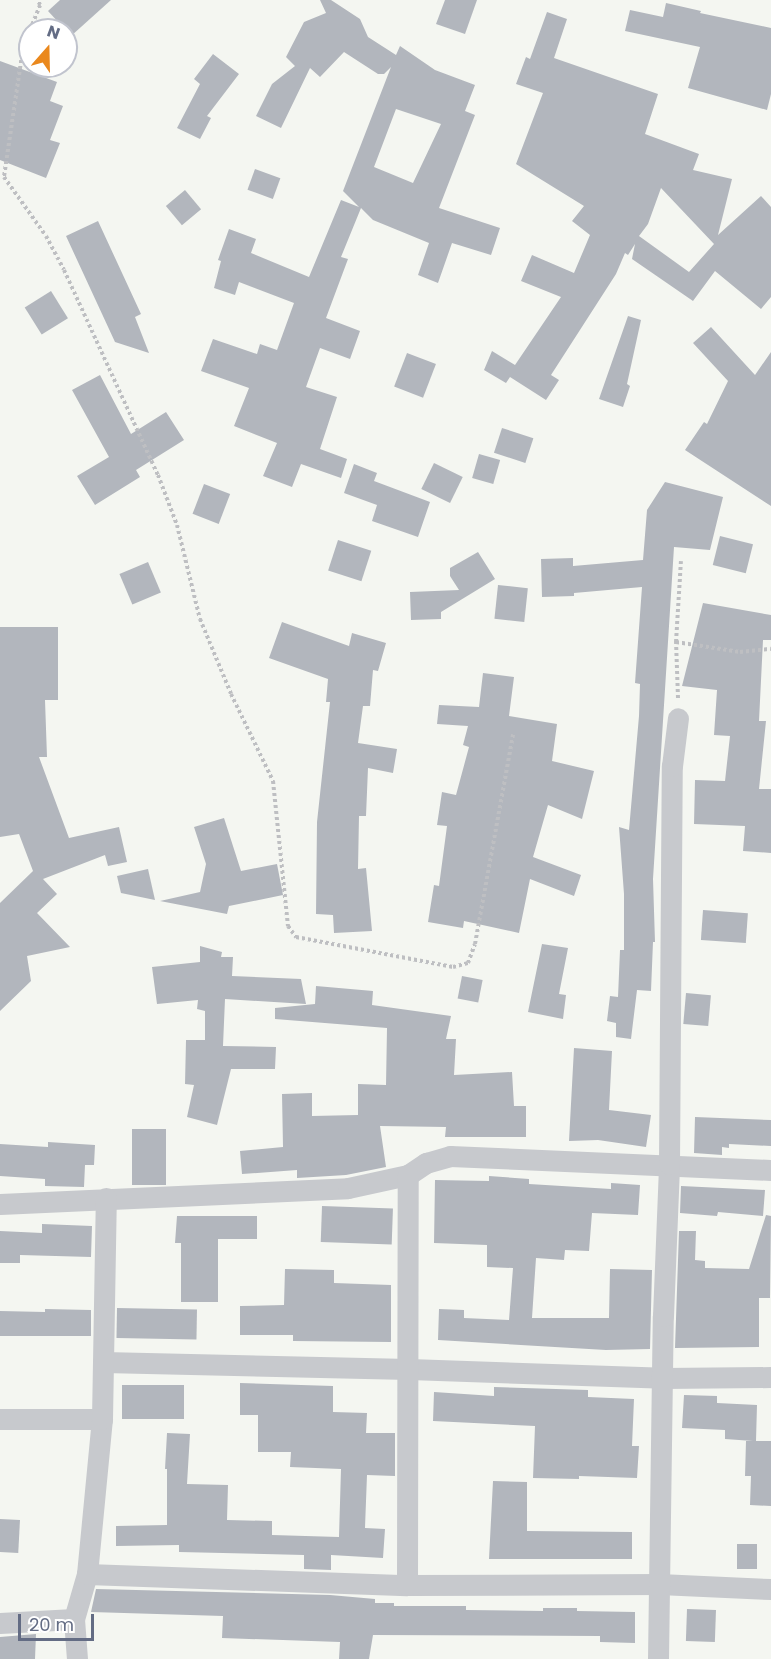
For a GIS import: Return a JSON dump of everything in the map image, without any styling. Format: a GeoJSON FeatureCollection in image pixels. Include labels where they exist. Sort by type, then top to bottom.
{"type":"FeatureCollection","features":[{"type":"Feature","properties":{"kind":"street"},"geometry":{"type":"LineString","coordinates":[[658,1659],[669,1164],[672,766],[678,718]]}},
{"type":"Feature","properties":{"kind":"street"},"geometry":{"type":"LineString","coordinates":[[0,1204],[348,1188],[408,1175],[426,1163],[450,1156],[771,1170]]}},
{"type":"Feature","properties":{"kind":"street"},"geometry":{"type":"LineString","coordinates":[[407,1585],[408,1175]]}},
{"type":"Feature","properties":{"kind":"street"},"geometry":{"type":"LineString","coordinates":[[77,1659],[74,1619],[87,1574],[102,1419],[106,1198]]}},
{"type":"Feature","properties":{"kind":"street"},"geometry":{"type":"LineString","coordinates":[[103,1362],[663,1378],[771,1377]]}},
{"type":"Feature","properties":{"kind":"street"},"geometry":{"type":"LineString","coordinates":[[0,1419],[102,1419]]}},
{"type":"Feature","properties":{"kind":"street"},"geometry":{"type":"LineString","coordinates":[[87,1574],[407,1585],[659,1584],[771,1589]]}},
{"type":"Feature","properties":{"kind":"street"},"geometry":{"type":"LineString","coordinates":[[0,1623],[74,1619]]}},
{"type":"Feature","properties":{"kind":"path"},"geometry":{"type":"LineString","coordinates":[[35,18],[40,5],[38,0]]}},
{"type":"Feature","properties":{"kind":"path"},"geometry":{"type":"LineString","coordinates":[[19,78],[4,177],[46,236],[64,270],[158,475],[177,525],[201,619],[231,694],[273,781],[288,926],[296,937],[453,967],[468,963],[475,944],[513,734]]}},
{"type":"Feature","properties":{"kind":"path"},"geometry":{"type":"LineString","coordinates":[[678,718],[676,642],[681,561]]}},
{"type":"Feature","properties":{"kind":"path"},"geometry":{"type":"LineString","coordinates":[[676,642],[740,652],[771,649]]}},
{"type":"Feature","properties":{"kind":"building"},"geometry":{"type":"Polygon","coordinates":[[[60,0],[111,0],[78,30],[78,18],[54,18],[48,11],[60,0]]]}},
{"type":"Feature","properties":{"kind":"building"},"geometry":{"type":"Polygon","coordinates":[[[320,0],[331,0],[360,19],[368,37],[396,55],[400,46],[435,70],[475,85],[465,111],[475,115],[439,208],[500,228],[491,255],[452,243],[438,283],[418,275],[429,243],[373,220],[361,208],[341,257],[348,259],[326,318],[360,331],[350,359],[320,348],[306,387],[337,397],[320,449],[347,459],[341,478],[301,464],[292,487],[263,476],[277,443],[234,426],[249,388],[201,371],[213,339],[257,354],[260,344],[277,350],[294,303],[239,282],[235,295],[214,288],[221,261],[218,260],[229,229],[256,239],[251,253],[309,277],[341,200],[359,207],[343,191],[391,67],[384,74],[378,74],[344,52],[320,77],[310,68],[281,128],[256,116],[272,84],[295,66],[286,57],[304,22],[326,13],[320,0]],[[396,109],[374,167],[413,183],[441,124],[396,109]]]}},
{"type":"Feature","properties":{"kind":"building"},"geometry":{"type":"Polygon","coordinates":[[[445,0],[477,0],[465,34],[436,24],[445,0]]]}},
{"type":"Feature","properties":{"kind":"building"},"geometry":{"type":"Polygon","coordinates":[[[666,3],[701,11],[700,13],[771,28],[771,94],[767,110],[688,88],[700,47],[625,31],[630,10],[663,17],[666,3]]]}},
{"type":"Feature","properties":{"kind":"building"},"geometry":{"type":"Polygon","coordinates":[[[547,12],[567,19],[554,58],[658,94],[645,134],[699,154],[693,170],[732,179],[718,235],[761,196],[771,207],[771,297],[761,309],[715,271],[693,301],[632,259],[635,244],[628,255],[625,253],[616,274],[551,375],[559,380],[546,400],[510,377],[506,383],[484,370],[492,351],[515,365],[561,297],[521,281],[532,255],[574,273],[590,235],[572,221],[584,206],[516,164],[543,93],[516,84],[526,57],[530,59],[547,12]],[[661,188],[648,224],[639,236],[689,272],[714,244],[661,188]]]}},
{"type":"Feature","properties":{"kind":"building"},"geometry":{"type":"Polygon","coordinates":[[[213,54],[239,74],[207,116],[211,118],[200,139],[177,128],[200,84],[194,79],[213,54]]]}},
{"type":"Feature","properties":{"kind":"building"},"geometry":{"type":"Polygon","coordinates":[[[0,61],[18,68],[18,78],[46,78],[57,82],[50,101],[63,106],[50,140],[60,143],[46,178],[0,160],[0,61]]]}},
{"type":"Feature","properties":{"kind":"building"},"geometry":{"type":"Polygon","coordinates":[[[255,169],[280,178],[273,199],[247,190],[255,169]]]}},
{"type":"Feature","properties":{"kind":"building"},"geometry":{"type":"Polygon","coordinates":[[[185,190],[201,209],[182,225],[166,206],[185,190]]]}},
{"type":"Feature","properties":{"kind":"building"},"geometry":{"type":"Polygon","coordinates":[[[98,221],[141,314],[135,317],[149,353],[115,342],[66,236],[98,221]]]}},
{"type":"Feature","properties":{"kind":"building"},"geometry":{"type":"Polygon","coordinates":[[[51,291],[68,318],[42,335],[25,307],[51,291]]]}},
{"type":"Feature","properties":{"kind":"building"},"geometry":{"type":"Polygon","coordinates":[[[628,316],[641,320],[627,384],[630,386],[623,407],[599,399],[628,316]]]}},
{"type":"Feature","properties":{"kind":"building"},"geometry":{"type":"Polygon","coordinates":[[[711,327],[755,375],[771,352],[771,506],[685,450],[704,422],[707,424],[728,381],[693,343],[711,327]]]}},
{"type":"Feature","properties":{"kind":"building"},"geometry":{"type":"Polygon","coordinates":[[[407,353],[436,364],[423,398],[394,387],[407,353]]]}},
{"type":"Feature","properties":{"kind":"building"},"geometry":{"type":"Polygon","coordinates":[[[100,375],[131,434],[166,412],[184,440],[136,470],[140,477],[95,505],[77,476],[109,457],[72,390],[100,375]]]}},
{"type":"Feature","properties":{"kind":"building"},"geometry":{"type":"Polygon","coordinates":[[[502,428],[533,438],[525,463],[494,453],[502,428]]]}},
{"type":"Feature","properties":{"kind":"building"},"geometry":{"type":"Polygon","coordinates":[[[479,454],[500,460],[493,484],[472,478],[479,454]]]}},
{"type":"Feature","properties":{"kind":"building"},"geometry":{"type":"Polygon","coordinates":[[[434,463],[463,477],[450,503],[421,489],[434,463]]]}},
{"type":"Feature","properties":{"kind":"building"},"geometry":{"type":"Polygon","coordinates":[[[354,464],[377,473],[374,481],[430,502],[418,537],[372,521],[377,505],[344,493],[354,464]]]}},
{"type":"Feature","properties":{"kind":"building"},"geometry":{"type":"Polygon","coordinates":[[[665,482],[723,497],[710,550],[674,547],[653,879],[655,942],[653,942],[651,991],[637,990],[631,1039],[616,1037],[616,1023],[607,1021],[610,996],[618,997],[620,950],[624,950],[624,894],[619,827],[629,830],[639,716],[640,684],[635,683],[642,587],[574,593],[574,596],[542,597],[541,559],[573,558],[573,566],[643,560],[647,510],[665,482]]]}},
{"type":"Feature","properties":{"kind":"building"},"geometry":{"type":"Polygon","coordinates":[[[204,484],[230,494],[219,524],[193,514],[204,484]]]}},
{"type":"Feature","properties":{"kind":"building"},"geometry":{"type":"Polygon","coordinates":[[[720,536],[753,544],[746,573],[713,565],[720,536]]]}},
{"type":"Feature","properties":{"kind":"building"},"geometry":{"type":"Polygon","coordinates":[[[338,540],[371,551],[361,581],[328,570],[338,540]]]}},
{"type":"Feature","properties":{"kind":"building"},"geometry":{"type":"Polygon","coordinates":[[[478,552],[495,579],[441,612],[441,619],[411,620],[410,592],[459,590],[450,576],[450,568],[478,552]]]}},
{"type":"Feature","properties":{"kind":"building"},"geometry":{"type":"Polygon","coordinates":[[[148,562],[161,592],[132,604],[119,574],[148,562]]]}},
{"type":"Feature","properties":{"kind":"building"},"geometry":{"type":"Polygon","coordinates":[[[498,585],[528,588],[524,622],[494,619],[498,585]]]}},
{"type":"Feature","properties":{"kind":"building"},"geometry":{"type":"Polygon","coordinates":[[[703,603],[771,615],[771,640],[763,640],[759,721],[766,721],[759,789],[771,789],[771,853],[743,851],[745,826],[694,824],[695,780],[725,781],[730,736],[714,735],[717,690],[682,686],[703,603]]]}},
{"type":"Feature","properties":{"kind":"building"},"geometry":{"type":"Polygon","coordinates":[[[282,622],[349,646],[352,633],[386,643],[378,671],[373,670],[370,706],[363,706],[358,743],[397,749],[393,773],[368,768],[366,816],[359,816],[358,869],[366,868],[372,931],[334,933],[333,915],[316,914],[317,822],[330,702],[326,702],[328,679],[269,658],[282,622]]]}},
{"type":"Feature","properties":{"kind":"building"},"geometry":{"type":"Polygon","coordinates":[[[0,627],[58,627],[58,700],[45,700],[47,757],[39,757],[69,838],[119,827],[127,862],[108,866],[105,855],[43,879],[57,894],[37,913],[70,947],[27,956],[31,981],[0,1011],[0,903],[33,871],[19,834],[0,837],[0,627]]]}},
{"type":"Feature","properties":{"kind":"building"},"geometry":{"type":"Polygon","coordinates":[[[483,673],[514,677],[509,716],[557,724],[552,761],[594,771],[582,819],[548,805],[533,857],[581,875],[574,896],[530,879],[519,933],[464,921],[463,928],[428,922],[434,885],[439,886],[447,826],[437,825],[442,792],[456,795],[469,747],[463,745],[468,726],[437,724],[439,705],[479,707],[483,673]]]}},
{"type":"Feature","properties":{"kind":"building"},"geometry":{"type":"Polygon","coordinates":[[[224,818],[241,871],[277,864],[283,895],[229,906],[227,914],[160,901],[200,892],[206,864],[194,827],[224,818]]]}},
{"type":"Feature","properties":{"kind":"building"},"geometry":{"type":"Polygon","coordinates":[[[148,869],[155,900],[121,893],[117,876],[148,869]]]}},
{"type":"Feature","properties":{"kind":"building"},"geometry":{"type":"Polygon","coordinates":[[[703,910],[748,913],[746,943],[701,940],[703,910]]]}},
{"type":"Feature","properties":{"kind":"building"},"geometry":{"type":"Polygon","coordinates":[[[542,944],[568,948],[559,994],[566,995],[563,1019],[528,1012],[542,944]]]}},
{"type":"Feature","properties":{"kind":"building"},"geometry":{"type":"Polygon","coordinates":[[[200,946],[222,952],[221,957],[233,957],[232,976],[301,979],[306,1004],[225,999],[223,1046],[276,1047],[275,1069],[231,1069],[217,1125],[187,1117],[194,1085],[185,1084],[186,1040],[205,1040],[205,1011],[197,1009],[198,1000],[157,1004],[152,967],[200,962],[200,946]]]}},
{"type":"Feature","properties":{"kind":"building"},"geometry":{"type":"Polygon","coordinates":[[[462,976],[483,980],[478,1003],[458,999],[462,976]]]}},
{"type":"Feature","properties":{"kind":"building"},"geometry":{"type":"Polygon","coordinates":[[[316,986],[373,991],[372,1005],[451,1016],[446,1039],[456,1039],[454,1075],[512,1072],[514,1106],[526,1106],[526,1137],[445,1137],[446,1127],[380,1126],[386,1167],[346,1175],[297,1178],[297,1170],[242,1174],[240,1151],[283,1147],[282,1094],[312,1093],[312,1116],[358,1115],[358,1084],[386,1085],[387,1028],[275,1019],[275,1008],[315,1004],[316,986]]]}},
{"type":"Feature","properties":{"kind":"building"},"geometry":{"type":"Polygon","coordinates":[[[686,993],[711,995],[708,1026],[683,1024],[686,993]]]}},
{"type":"Feature","properties":{"kind":"building"},"geometry":{"type":"Polygon","coordinates":[[[574,1048],[612,1051],[609,1110],[651,1115],[646,1147],[598,1140],[569,1141],[574,1048]]]}},
{"type":"Feature","properties":{"kind":"building"},"geometry":{"type":"Polygon","coordinates":[[[695,1117],[771,1120],[771,1146],[729,1144],[729,1148],[722,1147],[722,1155],[694,1153],[695,1117]]]}},
{"type":"Feature","properties":{"kind":"building"},"geometry":{"type":"Polygon","coordinates":[[[132,1129],[166,1129],[166,1185],[132,1185],[132,1129]]]}},
{"type":"Feature","properties":{"kind":"building"},"geometry":{"type":"Polygon","coordinates":[[[48,1142],[95,1145],[94,1165],[85,1165],[84,1187],[45,1186],[45,1179],[0,1176],[0,1144],[48,1147],[48,1142]]]}},
{"type":"Feature","properties":{"kind":"building"},"geometry":{"type":"Polygon","coordinates":[[[489,1176],[529,1179],[529,1184],[611,1189],[611,1183],[640,1185],[638,1215],[592,1213],[589,1251],[565,1250],[564,1260],[536,1258],[532,1318],[609,1318],[610,1269],[652,1270],[650,1349],[606,1350],[438,1340],[439,1309],[464,1310],[464,1318],[509,1320],[513,1268],[487,1267],[487,1245],[434,1243],[435,1180],[489,1181],[489,1176]]]}},
{"type":"Feature","properties":{"kind":"building"},"geometry":{"type":"Polygon","coordinates":[[[681,1186],[765,1190],[763,1216],[718,1212],[717,1216],[680,1213],[681,1186]]]}},
{"type":"Feature","properties":{"kind":"building"},"geometry":{"type":"Polygon","coordinates":[[[322,1206],[393,1208],[392,1244],[321,1242],[322,1206]]]}},
{"type":"Feature","properties":{"kind":"building"},"geometry":{"type":"Polygon","coordinates":[[[766,1215],[771,1216],[770,1298],[759,1298],[759,1347],[675,1348],[679,1231],[696,1231],[695,1260],[705,1261],[705,1268],[749,1269],[766,1215]]]}},
{"type":"Feature","properties":{"kind":"building"},"geometry":{"type":"Polygon","coordinates":[[[177,1216],[257,1216],[257,1239],[218,1239],[218,1302],[181,1302],[181,1243],[175,1243],[177,1216]]]}},
{"type":"Feature","properties":{"kind":"building"},"geometry":{"type":"Polygon","coordinates":[[[42,1224],[92,1226],[91,1257],[20,1255],[20,1263],[0,1263],[0,1231],[42,1233],[42,1224]]]}},
{"type":"Feature","properties":{"kind":"building"},"geometry":{"type":"Polygon","coordinates":[[[285,1269],[334,1270],[334,1283],[391,1285],[391,1342],[293,1341],[293,1335],[240,1335],[240,1306],[284,1305],[285,1269]]]}},
{"type":"Feature","properties":{"kind":"building"},"geometry":{"type":"Polygon","coordinates":[[[117,1308],[197,1309],[196,1339],[116,1338],[117,1308]]]}},
{"type":"Feature","properties":{"kind":"building"},"geometry":{"type":"Polygon","coordinates":[[[45,1309],[91,1310],[91,1336],[0,1336],[0,1311],[45,1312],[45,1309]]]}},
{"type":"Feature","properties":{"kind":"building"},"geometry":{"type":"Polygon","coordinates":[[[240,1383],[333,1386],[333,1412],[367,1413],[366,1433],[395,1433],[395,1476],[367,1475],[365,1528],[385,1529],[383,1558],[331,1555],[331,1570],[304,1569],[304,1555],[179,1552],[179,1545],[116,1546],[116,1526],[167,1525],[167,1469],[165,1469],[167,1433],[190,1434],[187,1484],[228,1485],[227,1520],[272,1521],[272,1535],[339,1537],[341,1469],[290,1467],[291,1452],[258,1452],[258,1415],[240,1415],[240,1383]]]}},
{"type":"Feature","properties":{"kind":"building"},"geometry":{"type":"Polygon","coordinates":[[[122,1385],[184,1385],[184,1419],[122,1419],[122,1385]]]}},
{"type":"Feature","properties":{"kind":"building"},"geometry":{"type":"Polygon","coordinates":[[[494,1387],[588,1390],[588,1397],[634,1399],[632,1446],[639,1446],[637,1478],[579,1476],[579,1479],[533,1478],[535,1426],[433,1421],[434,1392],[494,1396],[494,1387]]]}},
{"type":"Feature","properties":{"kind":"building"},"geometry":{"type":"Polygon","coordinates":[[[684,1395],[717,1396],[717,1403],[757,1405],[756,1441],[771,1441],[771,1506],[750,1505],[751,1476],[745,1476],[746,1441],[753,1441],[725,1439],[725,1430],[682,1428],[684,1395]]]}},
{"type":"Feature","properties":{"kind":"building"},"geometry":{"type":"Polygon","coordinates":[[[493,1481],[527,1482],[527,1531],[632,1532],[632,1559],[489,1559],[493,1481]]]}},
{"type":"Feature","properties":{"kind":"building"},"geometry":{"type":"Polygon","coordinates":[[[0,1519],[20,1520],[18,1553],[0,1552],[0,1519]]]}},
{"type":"Feature","properties":{"kind":"building"},"geometry":{"type":"Polygon","coordinates":[[[737,1544],[757,1544],[757,1569],[737,1569],[737,1544]]]}},
{"type":"Feature","properties":{"kind":"building"},"geometry":{"type":"Polygon","coordinates":[[[96,1589],[330,1595],[375,1599],[375,1603],[394,1603],[394,1606],[466,1606],[466,1610],[543,1611],[543,1608],[577,1608],[577,1611],[635,1612],[635,1643],[600,1642],[600,1636],[373,1635],[369,1659],[339,1659],[340,1642],[222,1638],[223,1616],[91,1612],[96,1589]]]}},
{"type":"Feature","properties":{"kind":"building"},"geometry":{"type":"Polygon","coordinates":[[[687,1609],[716,1610],[715,1642],[686,1641],[687,1609]]]}},
{"type":"Feature","properties":{"kind":"building"},"geometry":{"type":"Polygon","coordinates":[[[36,1634],[35,1659],[0,1659],[0,1637],[36,1634]]]}}]}
